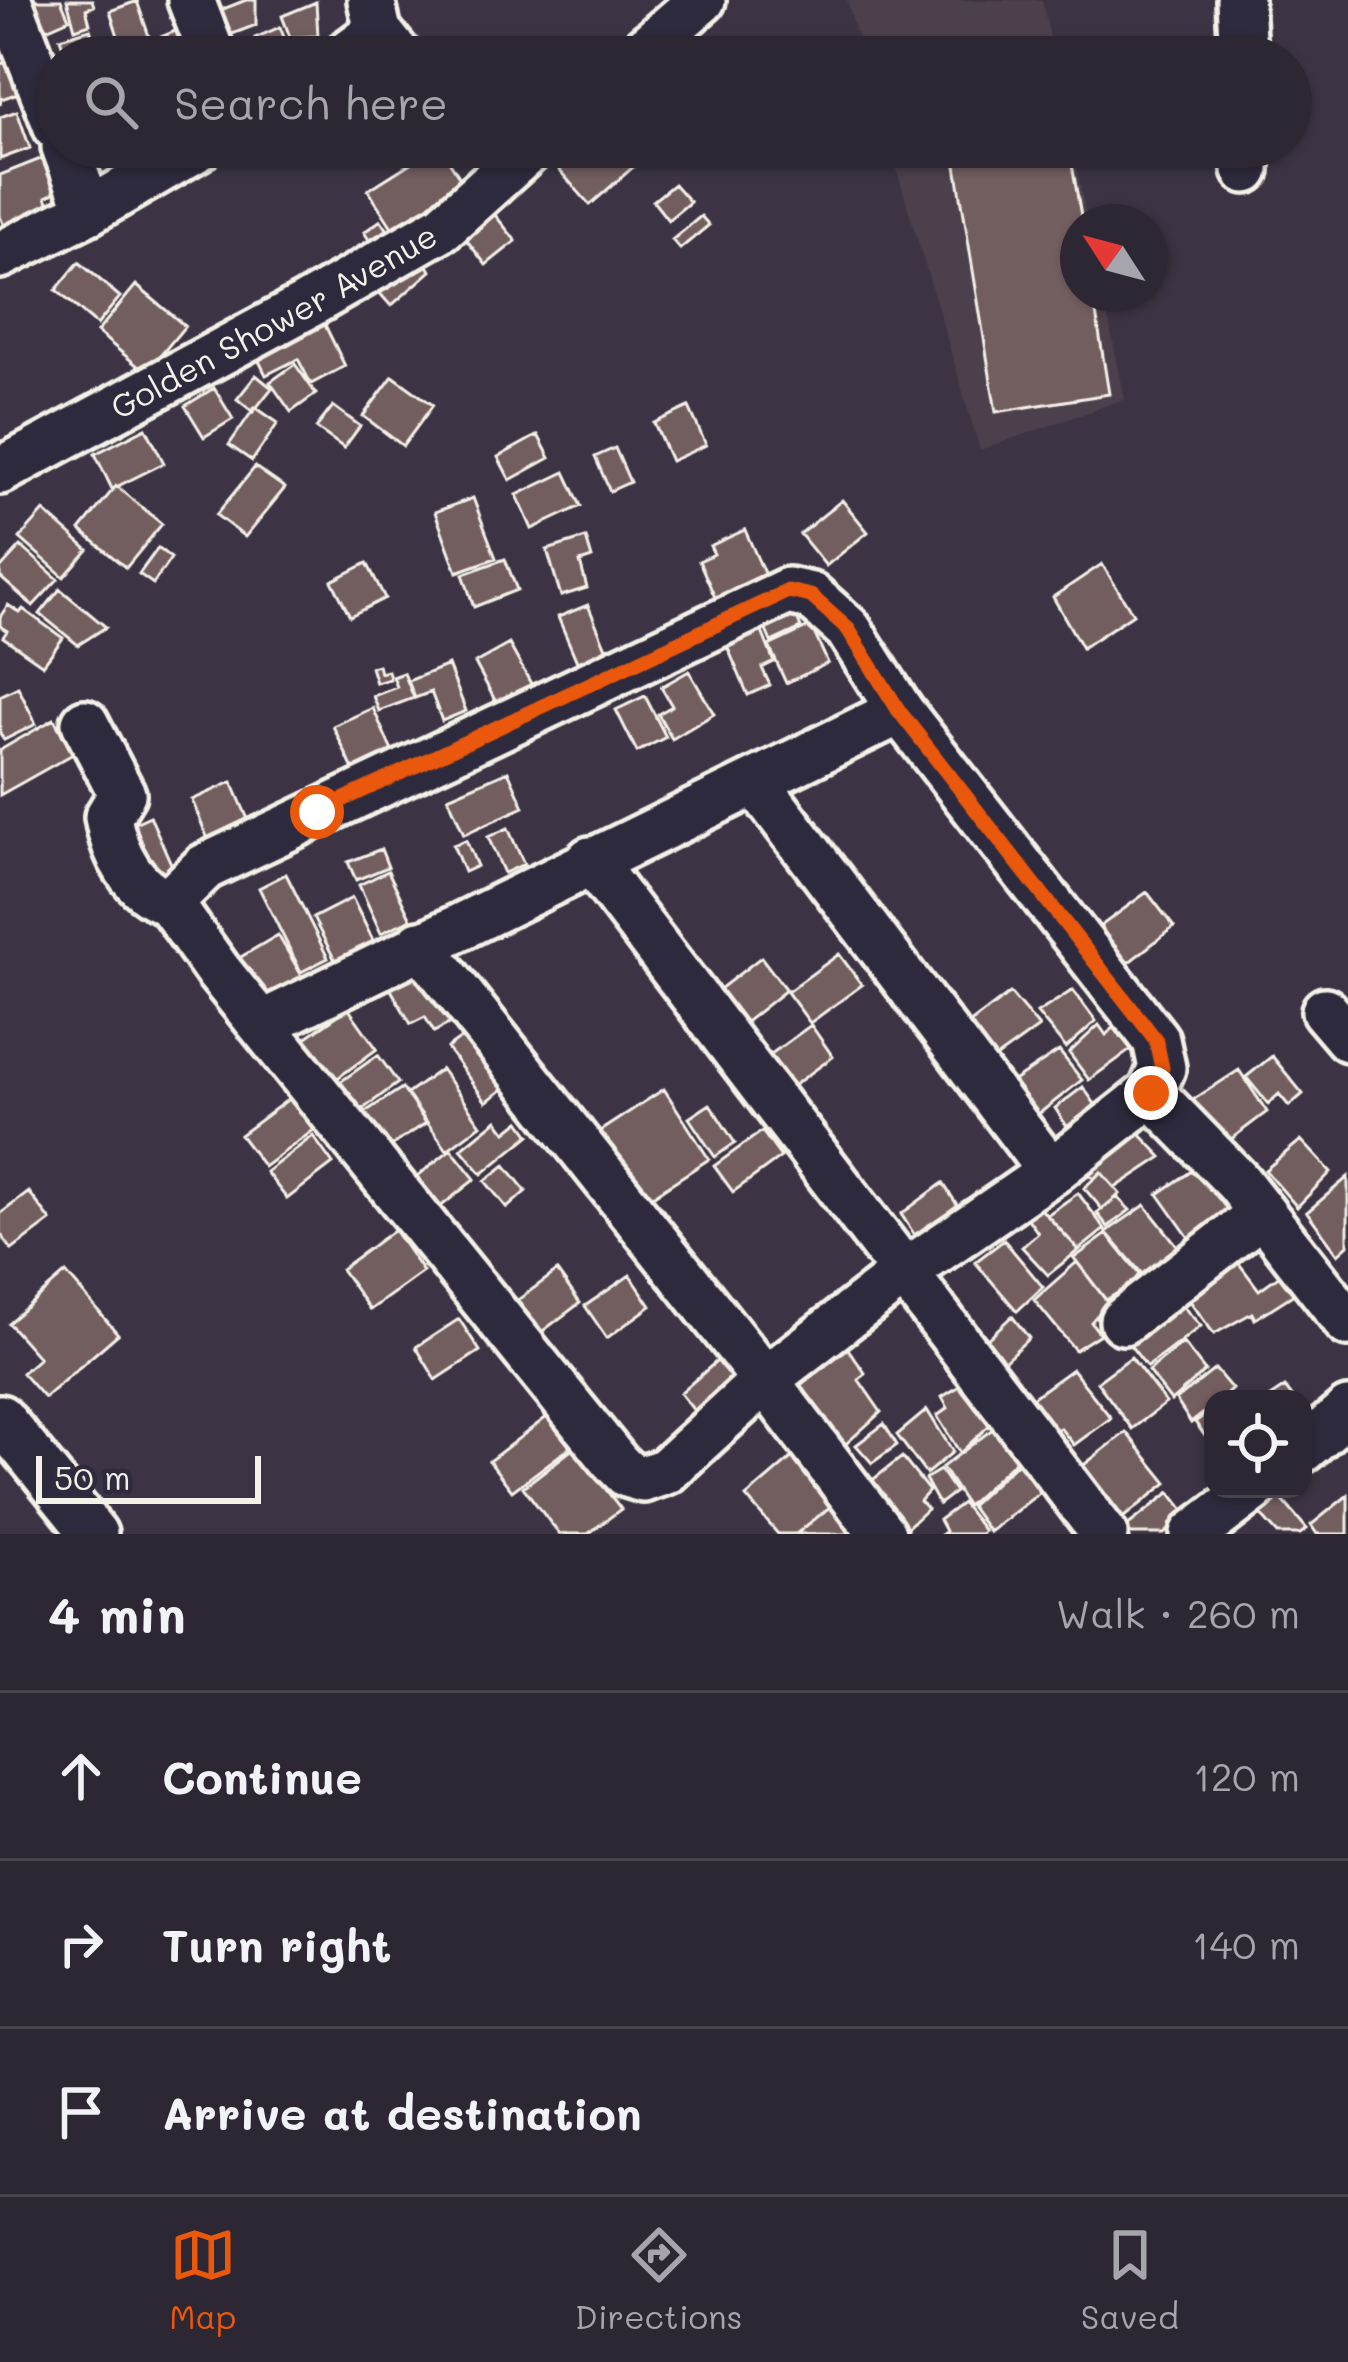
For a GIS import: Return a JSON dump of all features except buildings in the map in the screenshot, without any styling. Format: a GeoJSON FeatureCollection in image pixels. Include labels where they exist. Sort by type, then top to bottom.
{"type":"FeatureCollection","features":[{"type":"Feature","properties":{"kind":"street"},"geometry":{"type":"LineString","coordinates":[[8,0],[36,73]]}},
{"type":"Feature","properties":{"kind":"street"},"geometry":{"type":"LineString","coordinates":[[191,0],[205,36]]}},
{"type":"Feature","properties":{"kind":"street"},"geometry":{"type":"LineString","coordinates":[[660,36],[702,0]]}},
{"type":"Feature","properties":{"kind":"street"},"geometry":{"type":"LineString","coordinates":[[1240,0],[1242,36]]}},
{"type":"Feature","properties":{"kind":"street"},"geometry":{"type":"LineString","coordinates":[[73,168],[89,211]]}},
{"type":"Feature","properties":{"kind":"street"},"geometry":{"type":"LineString","coordinates":[[0,255],[163,168]]}},
{"type":"Feature","properties":{"kind":"street","name":"Golden Shower Avenue"},"geometry":{"type":"LineString","coordinates":[[0,470],[443,227],[480,168]]}},
{"type":"Feature","properties":{"kind":"street"},"geometry":{"type":"LineString","coordinates":[[85,723],[122,794],[108,817],[117,852],[144,888],[170,902],[218,971],[627,1474],[643,1479],[666,1471],[766,1380],[904,1273],[1052,1172],[1151,1093],[1162,1068],[1156,1040],[899,711],[848,629],[811,596],[788,591],[205,867],[170,902]]}},
{"type":"Feature","properties":{"kind":"street"},"geometry":{"type":"LineString","coordinates":[[264,1023],[899,711]]}},
{"type":"Feature","properties":{"kind":"street"},"geometry":{"type":"LineString","coordinates":[[757,784],[1052,1172]]}},
{"type":"Feature","properties":{"kind":"street"},"geometry":{"type":"LineString","coordinates":[[590,860],[1103,1534]]}},
{"type":"Feature","properties":{"kind":"street"},"geometry":{"type":"LineString","coordinates":[[420,944],[883,1534]]}},
{"type":"Feature","properties":{"kind":"street"},"geometry":{"type":"LineString","coordinates":[[1151,1093],[1238,1181],[1348,1323]]}},
{"type":"Feature","properties":{"kind":"street"},"geometry":{"type":"LineString","coordinates":[[1124,1321],[1262,1213]]}},
{"type":"Feature","properties":{"kind":"street"},"geometry":{"type":"LineString","coordinates":[[1312,1441],[1348,1411]]}},
{"type":"Feature","properties":{"kind":"street"},"geometry":{"type":"LineString","coordinates":[[0,1418],[94,1534]]}},
{"type":"Feature","properties":{"kind":"street"},"geometry":{"type":"LineString","coordinates":[[1194,1534],[1241,1498]]}},
{"type":"Feature","properties":{"kind":"shaded area"},"geometry":{"type":"Polygon","coordinates":[[[847,0],[1042,0],[1050,36],[857,36],[847,0]]]}},
{"type":"Feature","properties":{"kind":"shaded area"},"geometry":{"type":"Polygon","coordinates":[[[896,168],[1076,168],[1084,204],[1060,204],[1060,312],[1107,312],[1125,399],[980,450],[896,168]]]}},
{"type":"Feature","properties":{"kind":"route"},"geometry":{"type":"LineString","coordinates":[[317,812],[788,591],[811,596],[848,629],[899,711],[1156,1040],[1162,1068],[1151,1093]]}}]}
